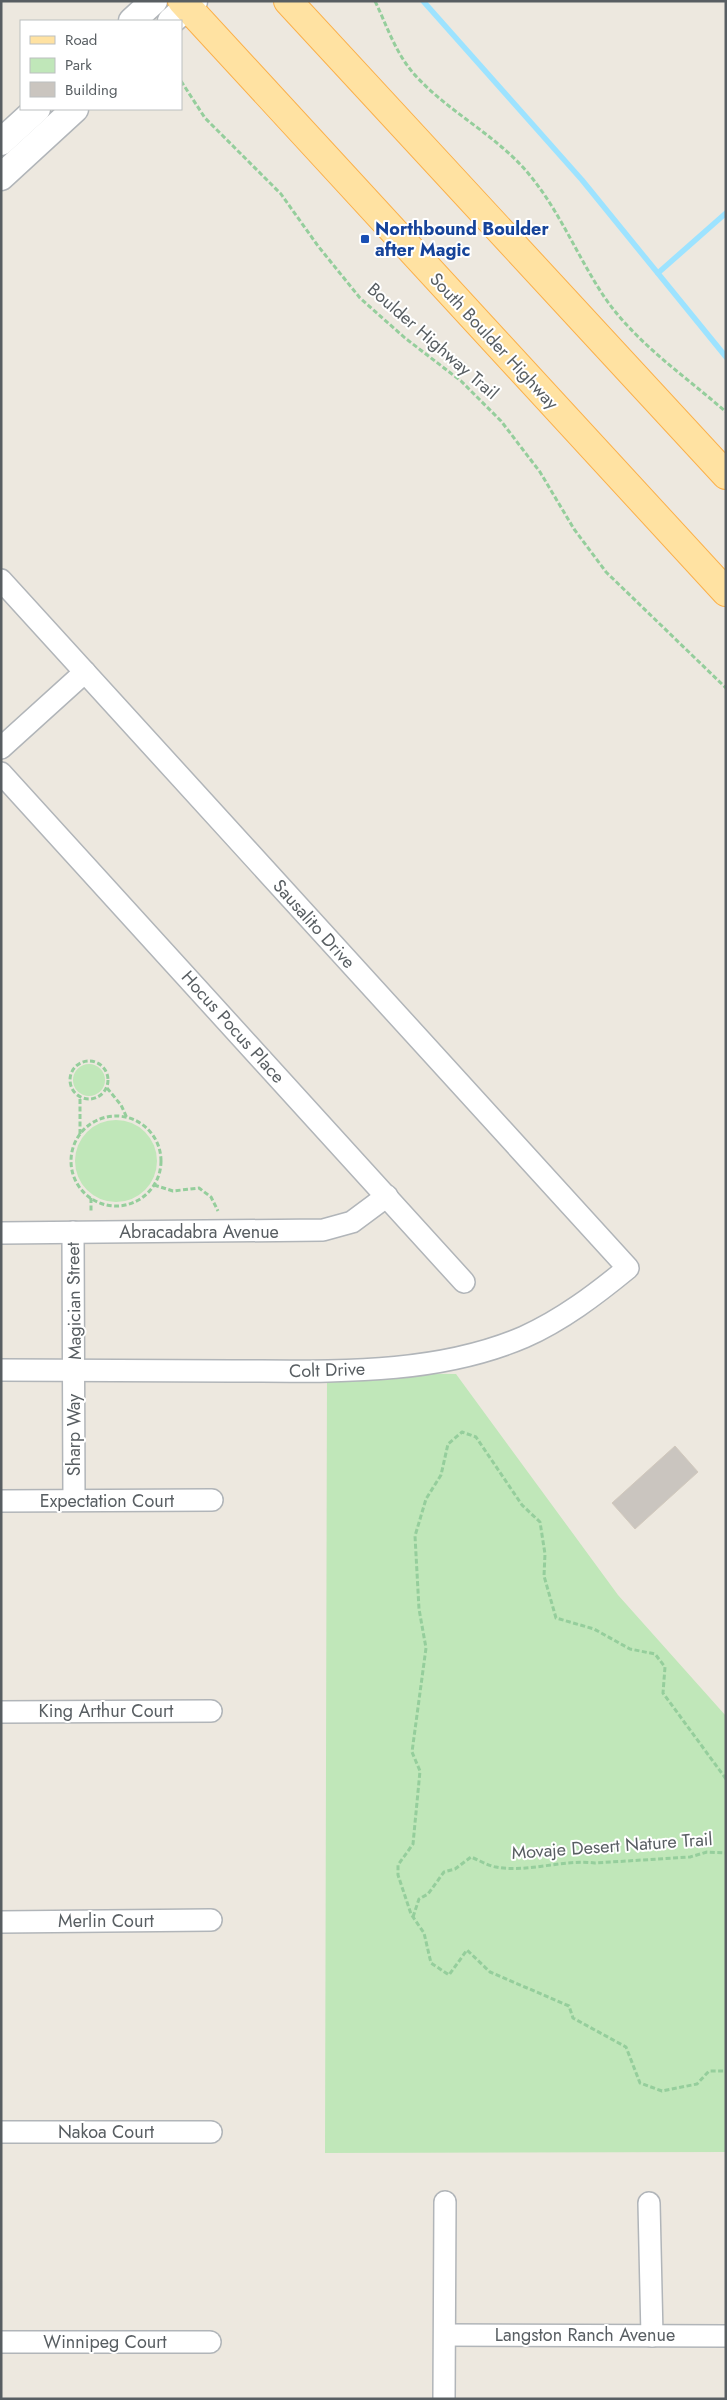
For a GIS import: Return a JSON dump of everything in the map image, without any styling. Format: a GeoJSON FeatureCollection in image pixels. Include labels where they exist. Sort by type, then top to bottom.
{"type":"FeatureCollection","features":[{"type":"Feature","properties":{"kind":"main road"},"geometry":{"type":"LineString","coordinates":[[288,1],[726,475]]}},
{"type":"Feature","properties":{"kind":"main road","name":"South Boulder Highway"},"geometry":{"type":"LineString","coordinates":[[184,8],[726,592]]}},
{"type":"Feature","properties":{"kind":"street"},"geometry":{"type":"LineString","coordinates":[[133,20],[154,1]]}},
{"type":"Feature","properties":{"kind":"street"},"geometry":{"type":"LineString","coordinates":[[1,177],[12,144],[37,110]]}},
{"type":"Feature","properties":{"kind":"street"},"geometry":{"type":"LineString","coordinates":[[12,144],[73,110]]}},
{"type":"Feature","properties":{"kind":"street","name":"Sausalito Drive"},"geometry":{"type":"LineString","coordinates":[[1,580],[628,1268]]}},
{"type":"Feature","properties":{"kind":"street"},"geometry":{"type":"LineString","coordinates":[[1,748],[85,672]]}},
{"type":"Feature","properties":{"kind":"street","name":"Hocus Pocus Place"},"geometry":{"type":"LineString","coordinates":[[1,773],[464,1282]]}},
{"type":"Feature","properties":{"kind":"street","name":"Abracadabra Avenue"},"geometry":{"type":"LineString","coordinates":[[1,1233],[323,1230],[352,1222],[387,1196]]}},
{"type":"Feature","properties":{"kind":"street","name":"Magician Street"},"geometry":{"type":"LineString","coordinates":[[73,1232],[75,1370]]}},
{"type":"Feature","properties":{"kind":"street","name":"Colt Drive"},"geometry":{"type":"LineString","coordinates":[[1,1370],[301,1371],[417,1366],[450,1360],[523,1337],[558,1320],[596,1294],[628,1268]]}},
{"type":"Feature","properties":{"kind":"street","name":"Sharp Way"},"geometry":{"type":"LineString","coordinates":[[74,1500],[75,1370]]}},
{"type":"Feature","properties":{"kind":"street","name":"Expectation Court"},"geometry":{"type":"LineString","coordinates":[[1,1501],[212,1500]]}},
{"type":"Feature","properties":{"kind":"street","name":"King Arthur Court"},"geometry":{"type":"LineString","coordinates":[[1,1712],[211,1710]]}},
{"type":"Feature","properties":{"kind":"street","name":"Merlin Court"},"geometry":{"type":"LineString","coordinates":[[1,1922],[211,1920]]}},
{"type":"Feature","properties":{"kind":"street","name":"Nakoa Court"},"geometry":{"type":"LineString","coordinates":[[1,2132],[211,2132]]}},
{"type":"Feature","properties":{"kind":"street"},"geometry":{"type":"LineString","coordinates":[[444,2399],[445,2202]]}},
{"type":"Feature","properties":{"kind":"street"},"geometry":{"type":"LineString","coordinates":[[649,2203],[652,2336]]}},
{"type":"Feature","properties":{"kind":"street","name":"Langston Ranch Avenue"},"geometry":{"type":"LineString","coordinates":[[445,2335],[726,2336]]}},
{"type":"Feature","properties":{"kind":"street","name":"Winnipeg Court"},"geometry":{"type":"LineString","coordinates":[[1,2342],[210,2342]]}},
{"type":"Feature","properties":{"kind":"path"},"geometry":{"type":"LineString","coordinates":[[375,1],[396,47],[413,73],[441,100],[503,147],[529,174],[561,221],[596,284],[624,322],[662,361],[726,412]]}},
{"type":"Feature","properties":{"kind":"path","name":"Boulder Highway Trail"},"geometry":{"type":"LineString","coordinates":[[182,82],[206,118],[281,194],[318,246],[360,298],[405,338],[461,381],[501,420],[540,472],[574,530],[606,572],[726,688]]}},
{"type":"Feature","properties":{"kind":"path"},"geometry":{"type":"LineString","coordinates":[[94,1062],[100,1065],[106,1072],[108,1079],[106,1088],[99,1096],[91,1100],[80,1098],[73,1091],[70,1084],[73,1069],[79,1064],[94,1062]]}},
{"type":"Feature","properties":{"kind":"path"},"geometry":{"type":"LineString","coordinates":[[106,1088],[121,1105],[128,1118]]}},
{"type":"Feature","properties":{"kind":"path"},"geometry":{"type":"LineString","coordinates":[[80,1098],[80,1134]]}},
{"type":"Feature","properties":{"kind":"path"},"geometry":{"type":"LineString","coordinates":[[111,1117],[128,1118],[146,1127],[157,1144],[161,1163],[154,1185],[143,1197],[125,1205],[102,1204],[91,1198],[79,1186],[72,1168],[73,1148],[80,1134],[90,1125],[101,1119],[111,1117]]}},
{"type":"Feature","properties":{"kind":"path"},"geometry":{"type":"LineString","coordinates":[[154,1185],[173,1191],[199,1188],[212,1197],[219,1214]]}},
{"type":"Feature","properties":{"kind":"path"},"geometry":{"type":"LineString","coordinates":[[91,1198],[91,1214]]}},
{"type":"Feature","properties":{"kind":"path"},"geometry":{"type":"LineString","coordinates":[[726,1779],[663,1693],[665,1667],[655,1654],[630,1649],[594,1629],[556,1618],[544,1576],[545,1554],[540,1522],[522,1505],[476,1438],[462,1432],[448,1444],[441,1476],[426,1499],[415,1536],[419,1609],[426,1648],[412,1752],[420,1771],[412,1844],[398,1865],[398,1875],[412,1917],[424,1933],[431,1963],[449,1975],[467,1950],[490,1972],[569,2006],[573,2018],[626,2046],[640,2083],[662,2091],[697,2084],[709,2071],[726,2071]]}},
{"type":"Feature","properties":{"kind":"path","name":"Movaje Desert Nature Trail"},"geometry":{"type":"LineString","coordinates":[[412,1917],[419,1899],[428,1894],[444,1872],[455,1870],[471,1857],[496,1867],[505,1867],[551,1866],[579,1861],[594,1863],[690,1857],[707,1852],[726,1853]]}},
{"type":"Feature","properties":{"kind":"green space"},"geometry":{"type":"Polygon","coordinates":[[[89,1064],[101,1068],[105,1080],[101,1092],[89,1096],[77,1092],[73,1080],[77,1068],[89,1064]]]}},
{"type":"Feature","properties":{"kind":"green space"},"geometry":{"type":"Polygon","coordinates":[[[116,1120],[132,1123],[145,1132],[154,1145],[157,1161],[154,1177],[145,1190],[132,1199],[116,1202],[100,1199],[87,1190],[78,1177],[75,1161],[78,1145],[87,1132],[100,1123],[116,1120]]]}},
{"type":"Feature","properties":{"kind":"green space"},"geometry":{"type":"Polygon","coordinates":[[[327,1373],[456,1374],[618,1595],[726,1716],[726,2152],[325,2153],[327,1373]]]}},
{"type":"Feature","properties":{"kind":"building"},"geometry":{"type":"Polygon","coordinates":[[[675,1446],[698,1472],[635,1529],[612,1503],[675,1446]]]}},
{"type":"Feature","properties":{"kind":"waterway"},"geometry":{"type":"LineString","coordinates":[[423,1],[582,180],[726,357]]}},
{"type":"Feature","properties":{"kind":"waterway"},"geometry":{"type":"LineString","coordinates":[[658,273],[726,213]]}},
{"type":"Feature","properties":{"kind":"place","name":"Northbound Boulder after Magic"},"geometry":{"type":"Point","coordinates":[365,239]}}]}
